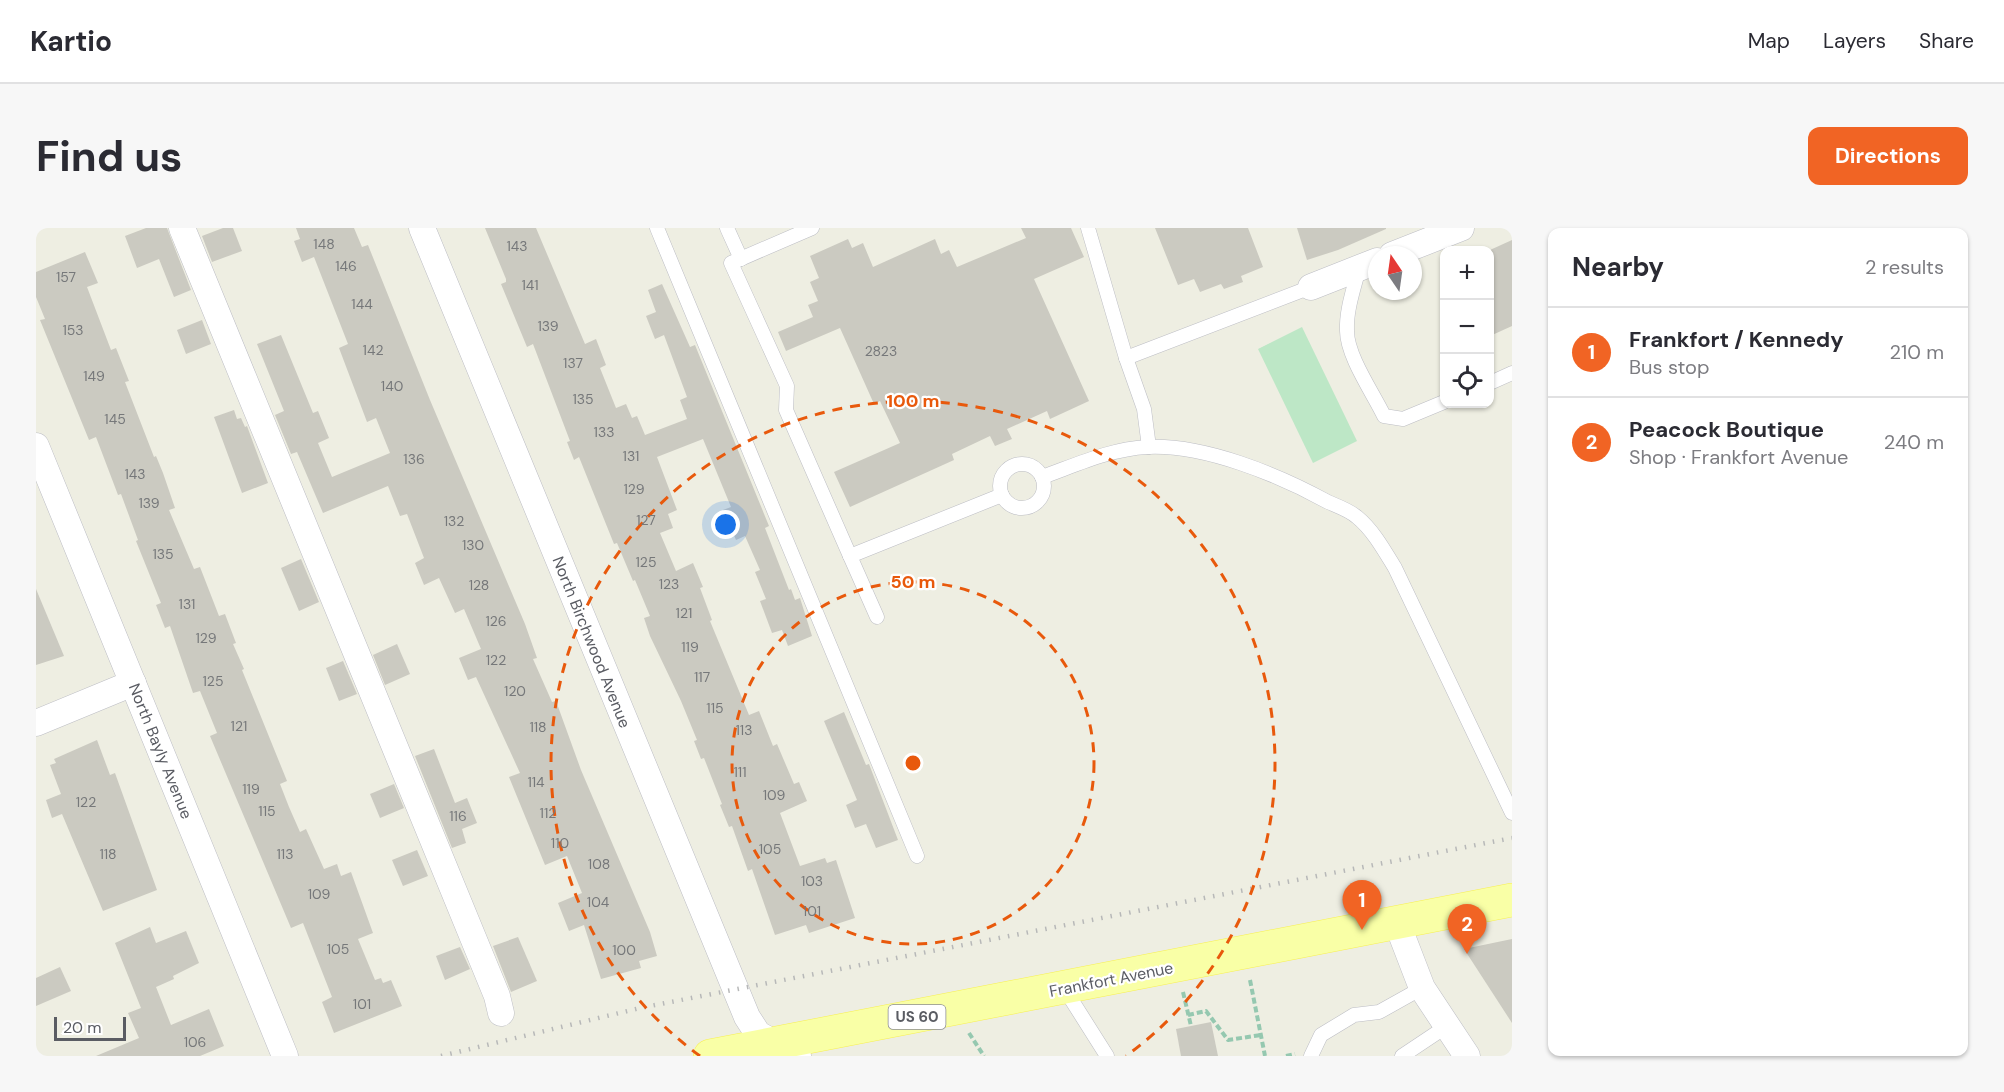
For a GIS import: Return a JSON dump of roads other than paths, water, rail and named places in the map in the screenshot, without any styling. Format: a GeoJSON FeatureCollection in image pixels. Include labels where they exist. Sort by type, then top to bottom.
{"type":"FeatureCollection","features":[{"type":"Feature","properties":{"kind":"main road","name":"Frankfort Avenue"},"geometry":{"type":"LineString","coordinates":[[710,1056],[787,1050],[1064,988],[1512,900]]}},
{"type":"Feature","properties":{"kind":"street"},"geometry":{"type":"LineString","coordinates":[[182,228],[497,996],[501,1013]]}},
{"type":"Feature","properties":{"kind":"street","name":"North Birchwood Avenue"},"geometry":{"type":"LineString","coordinates":[[422,228],[747,1017],[758,1034],[787,1050]]}},
{"type":"Feature","properties":{"kind":"street"},"geometry":{"type":"LineString","coordinates":[[1415,246],[1461,228]]}},
{"type":"Feature","properties":{"kind":"street"},"geometry":{"type":"LineString","coordinates":[[1311,287],[1368,264]]}},
{"type":"Feature","properties":{"kind":"street","name":"North Bayly Avenue"},"geometry":{"type":"LineString","coordinates":[[36,446],[285,1056]]}},
{"type":"Feature","properties":{"kind":"street"},"geometry":{"type":"LineString","coordinates":[[36,723],[133,683]]}},
{"type":"Feature","properties":{"kind":"street"},"geometry":{"type":"LineString","coordinates":[[1397,922],[1422,988],[1467,1056]]}},
{"type":"Feature","properties":{"kind":"lane"},"geometry":{"type":"LineString","coordinates":[[657,228],[917,856]]}},
{"type":"Feature","properties":{"kind":"lane"},"geometry":{"type":"LineString","coordinates":[[727,228],[741,259]]}},
{"type":"Feature","properties":{"kind":"lane"},"geometry":{"type":"LineString","coordinates":[[812,228],[731,263],[788,386],[786,410],[877,617]]}},
{"type":"Feature","properties":{"kind":"lane"},"geometry":{"type":"LineString","coordinates":[[1088,228],[1126,358],[1144,409],[1149,447]]}},
{"type":"Feature","properties":{"kind":"lane"},"geometry":{"type":"LineString","coordinates":[[1368,264],[1348,312],[1346,333],[1350,349],[1384,416],[1403,420],[1440,404]]}},
{"type":"Feature","properties":{"kind":"lane"},"geometry":{"type":"LineString","coordinates":[[1126,358],[1311,287]]}},
{"type":"Feature","properties":{"kind":"lane"},"geometry":{"type":"LineString","coordinates":[[1494,381],[1512,373]]}},
{"type":"Feature","properties":{"kind":"lane"},"geometry":{"type":"LineString","coordinates":[[1042,477],[1096,457],[1125,449],[1149,447],[1234,461],[1303,488],[1356,516],[1380,544],[1395,568],[1512,813]]}},
{"type":"Feature","properties":{"kind":"lane"},"geometry":{"type":"LineString","coordinates":[[1013,466],[1030,466],[1042,477],[1042,494],[1030,506],[1014,507],[1002,495],[1001,478],[1013,466]]}},
{"type":"Feature","properties":{"kind":"lane"},"geometry":{"type":"LineString","coordinates":[[850,556],[1002,495]]}},
{"type":"Feature","properties":{"kind":"lane"},"geometry":{"type":"LineString","coordinates":[[1064,988],[1107,1056]]}},
{"type":"Feature","properties":{"kind":"lane"},"geometry":{"type":"LineString","coordinates":[[1311,1056],[1321,1035],[1354,1015],[1379,1012],[1422,988]]}},
{"type":"Feature","properties":{"kind":"lane"},"geometry":{"type":"LineString","coordinates":[[1402,1056],[1447,1026]]}},
{"type":"Feature","properties":{"kind":"railway"},"geometry":{"type":"LineString","coordinates":[[441,1056],[640,1008],[1512,838]]}},
{"type":"Feature","properties":{"kind":"place","name":"Frankfort / Kennedy"},"geometry":{"type":"Point","coordinates":[1362,930]}},
{"type":"Feature","properties":{"kind":"place","name":"Peacock Boutique"},"geometry":{"type":"Point","coordinates":[1467,954]}}]}
